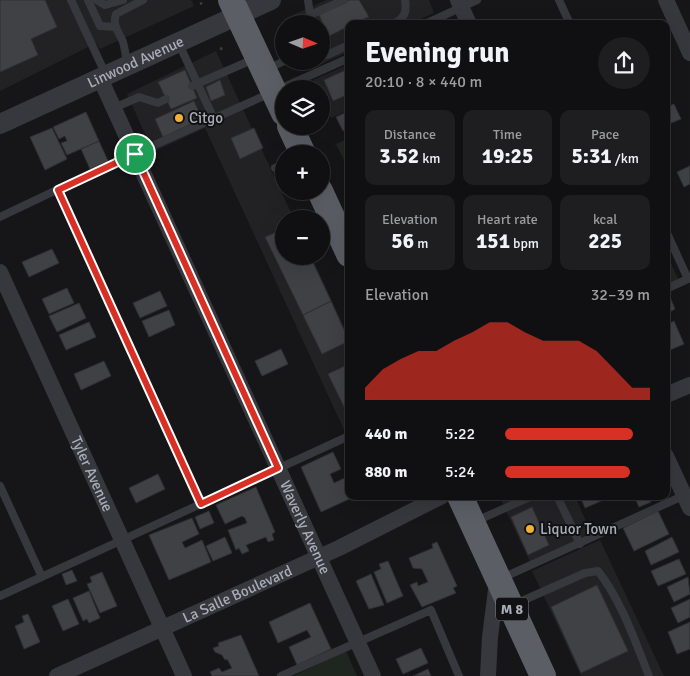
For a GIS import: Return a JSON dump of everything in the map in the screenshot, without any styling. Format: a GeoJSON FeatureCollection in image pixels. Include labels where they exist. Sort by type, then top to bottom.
{"type":"FeatureCollection","features":[{"type":"Feature","properties":{"kind":"highway"},"geometry":{"type":"LineString","coordinates":[[235,7],[273,79]]}},
{"type":"Feature","properties":{"kind":"highway"},"geometry":{"type":"LineString","coordinates":[[324,200],[345,245]]}},
{"type":"Feature","properties":{"kind":"highway","name":"M 8"},"geometry":{"type":"LineString","coordinates":[[462,500],[542,676]]}},
{"type":"Feature","properties":{"kind":"street","name":"Linwood Avenue"},"geometry":{"type":"LineString","coordinates":[[0,124],[178,42],[235,7],[271,0]]}},
{"type":"Feature","properties":{"kind":"street"},"geometry":{"type":"LineString","coordinates":[[666,0],[690,53]]}},
{"type":"Feature","properties":{"kind":"street"},"geometry":{"type":"LineString","coordinates":[[466,2],[468,20]]}},
{"type":"Feature","properties":{"kind":"street","name":"Waverly Avenue"},"geometry":{"type":"LineString","coordinates":[[103,77],[114,108],[373,676]]}},
{"type":"Feature","properties":{"kind":"street","name":"Tyler Avenue"},"geometry":{"type":"LineString","coordinates":[[0,272],[184,676]]}},
{"type":"Feature","properties":{"kind":"street"},"geometry":{"type":"LineString","coordinates":[[670,393],[690,385]]}},
{"type":"Feature","properties":{"kind":"street"},"geometry":{"type":"LineString","coordinates":[[670,464],[688,499]]}},
{"type":"Feature","properties":{"kind":"street","name":"La Salle Boulevard"},"geometry":{"type":"LineString","coordinates":[[57,676],[318,557],[434,500]]}},
{"type":"Feature","properties":{"kind":"street"},"geometry":{"type":"LineString","coordinates":[[488,676],[490,637],[498,580]]}},
{"type":"Feature","properties":{"kind":"lane"},"geometry":{"type":"LineString","coordinates":[[70,0],[103,77]]}},
{"type":"Feature","properties":{"kind":"lane"},"geometry":{"type":"LineString","coordinates":[[88,0],[100,26],[115,27]]}},
{"type":"Feature","properties":{"kind":"lane"},"geometry":{"type":"LineString","coordinates":[[97,0],[105,6],[123,0]]}},
{"type":"Feature","properties":{"kind":"lane"},"geometry":{"type":"LineString","coordinates":[[128,66],[123,42],[115,27],[116,14],[143,0]]}},
{"type":"Feature","properties":{"kind":"lane"},"geometry":{"type":"LineString","coordinates":[[308,0],[310,15],[344,0]]}},
{"type":"Feature","properties":{"kind":"lane"},"geometry":{"type":"LineString","coordinates":[[399,20],[406,11],[405,0]]}},
{"type":"Feature","properties":{"kind":"lane"},"geometry":{"type":"LineString","coordinates":[[559,0],[568,20]]}},
{"type":"Feature","properties":{"kind":"lane"},"geometry":{"type":"LineString","coordinates":[[432,20],[466,2]]}},
{"type":"Feature","properties":{"kind":"lane"},"geometry":{"type":"LineString","coordinates":[[178,42],[195,85],[214,119]]}},
{"type":"Feature","properties":{"kind":"lane"},"geometry":{"type":"LineString","coordinates":[[330,54],[345,47]]}},
{"type":"Feature","properties":{"kind":"lane"},"geometry":{"type":"LineString","coordinates":[[195,85],[273,79],[345,59]]}},
{"type":"Feature","properties":{"kind":"lane"},"geometry":{"type":"LineString","coordinates":[[0,217],[214,119],[273,79]]}},
{"type":"Feature","properties":{"kind":"lane"},"geometry":{"type":"LineString","coordinates":[[114,108],[139,97],[158,103],[166,99]]}},
{"type":"Feature","properties":{"kind":"lane"},"geometry":{"type":"LineString","coordinates":[[58,190],[201,504]]}},
{"type":"Feature","properties":{"kind":"lane"},"geometry":{"type":"LineString","coordinates":[[670,239],[689,278],[670,287]]}},
{"type":"Feature","properties":{"kind":"lane"},"geometry":{"type":"LineString","coordinates":[[0,596],[345,438]]}},
{"type":"Feature","properties":{"kind":"lane"},"geometry":{"type":"LineString","coordinates":[[0,486],[42,577]]}},
{"type":"Feature","properties":{"kind":"lane"},"geometry":{"type":"LineString","coordinates":[[498,580],[688,499]]}},
{"type":"Feature","properties":{"kind":"lane"},"geometry":{"type":"LineString","coordinates":[[472,523],[523,500]]}},
{"type":"Feature","properties":{"kind":"lane"},"geometry":{"type":"LineString","coordinates":[[559,500],[580,544]]}},
{"type":"Feature","properties":{"kind":"lane"},"geometry":{"type":"LineString","coordinates":[[510,606],[585,573],[598,571],[604,579],[630,631],[649,676]]}},
{"type":"Feature","properties":{"kind":"lane"},"geometry":{"type":"LineString","coordinates":[[282,676],[432,610],[459,676]]}},
{"type":"Feature","properties":{"kind":"path"},"geometry":{"type":"LineString","coordinates":[[200,4],[205,1]]}},
{"type":"Feature","properties":{"kind":"path"},"geometry":{"type":"LineString","coordinates":[[220,49],[226,47]]}},
{"type":"Feature","properties":{"kind":"shaded area"},"geometry":{"type":"Polygon","coordinates":[[[0,0],[191,0],[194,6],[100,49],[96,43],[0,91],[0,0]]]}},
{"type":"Feature","properties":{"kind":"shaded area"},"geometry":{"type":"Polygon","coordinates":[[[326,0],[429,0],[434,13],[418,20],[345,20],[345,54],[330,60],[330,15],[293,15],[326,0]]]}},
{"type":"Feature","properties":{"kind":"shaded area"},"geometry":{"type":"Polygon","coordinates":[[[216,51],[275,178],[275,200],[285,200],[290,210],[275,210],[275,265],[315,265],[345,329],[345,432],[205,128],[153,152],[127,94],[216,51]]]}},
{"type":"Feature","properties":{"kind":"shaded area"},"geometry":{"type":"Polygon","coordinates":[[[345,66],[345,112],[331,118],[330,80],[313,80],[345,66]]]}},
{"type":"Feature","properties":{"kind":"shaded area"},"geometry":{"type":"Polygon","coordinates":[[[345,140],[345,163],[336,144],[345,140]]]}},
{"type":"Feature","properties":{"kind":"shaded area"},"geometry":{"type":"Polygon","coordinates":[[[670,261],[679,281],[670,285],[670,261]]]}},
{"type":"Feature","properties":{"kind":"shaded area"},"geometry":{"type":"Polygon","coordinates":[[[501,500],[577,500],[591,533],[530,562],[501,500]]]}},
{"type":"Feature","properties":{"kind":"shaded area"},"geometry":{"type":"Polygon","coordinates":[[[600,540],[664,676],[581,676],[532,571],[600,540]]]}},
{"type":"Feature","properties":{"kind":"shaded area"},"geometry":{"type":"Polygon","coordinates":[[[346,651],[357,676],[293,676],[346,651]]]}},
{"type":"Feature","properties":{"kind":"building"},"geometry":{"type":"Polygon","coordinates":[[[0,0],[45,0],[57,27],[31,39],[38,55],[0,72],[0,0]]]}},
{"type":"Feature","properties":{"kind":"building"},"geometry":{"type":"Polygon","coordinates":[[[350,0],[359,0],[369,17],[360,20],[345,20],[345,28],[330,36],[330,15],[319,15],[350,0]]]}},
{"type":"Feature","properties":{"kind":"building"},"geometry":{"type":"Polygon","coordinates":[[[185,70],[197,98],[171,109],[158,82],[185,70]]]}},
{"type":"Feature","properties":{"kind":"building"},"geometry":{"type":"Polygon","coordinates":[[[345,70],[345,96],[333,101],[330,94],[330,80],[324,80],[345,70]]]}},
{"type":"Feature","properties":{"kind":"building"},"geometry":{"type":"Polygon","coordinates":[[[220,80],[225,95],[211,101],[206,87],[220,80]]]}},
{"type":"Feature","properties":{"kind":"building"},"geometry":{"type":"Polygon","coordinates":[[[194,101],[202,119],[163,137],[155,119],[194,101]]]}},
{"type":"Feature","properties":{"kind":"building"},"geometry":{"type":"Polygon","coordinates":[[[674,104],[681,119],[670,123],[670,106],[674,104]]]}},
{"type":"Feature","properties":{"kind":"building"},"geometry":{"type":"Polygon","coordinates":[[[86,112],[99,141],[67,155],[61,143],[67,141],[65,136],[59,139],[53,127],[86,112]]]}},
{"type":"Feature","properties":{"kind":"building"},"geometry":{"type":"Polygon","coordinates":[[[345,113],[345,130],[343,131],[336,117],[345,113]]]}},
{"type":"Feature","properties":{"kind":"building"},"geometry":{"type":"Polygon","coordinates":[[[52,128],[67,159],[45,170],[30,137],[52,128]]]}},
{"type":"Feature","properties":{"kind":"building"},"geometry":{"type":"Polygon","coordinates":[[[254,128],[263,148],[240,159],[231,138],[254,128]]]}},
{"type":"Feature","properties":{"kind":"building"},"geometry":{"type":"Polygon","coordinates":[[[99,141],[108,161],[90,169],[81,149],[99,141]]]}},
{"type":"Feature","properties":{"kind":"building"},"geometry":{"type":"Polygon","coordinates":[[[690,166],[690,184],[684,187],[677,172],[690,166]]]}},
{"type":"Feature","properties":{"kind":"building"},"geometry":{"type":"Polygon","coordinates":[[[275,233],[275,258],[265,237],[275,233]]]}},
{"type":"Feature","properties":{"kind":"building"},"geometry":{"type":"Polygon","coordinates":[[[52,249],[59,263],[29,277],[22,262],[52,249]]]}},
{"type":"Feature","properties":{"kind":"building"},"geometry":{"type":"Polygon","coordinates":[[[279,265],[314,265],[331,301],[303,315],[279,265]]]}},
{"type":"Feature","properties":{"kind":"building"},"geometry":{"type":"Polygon","coordinates":[[[67,288],[74,303],[49,314],[42,299],[67,288]]]}},
{"type":"Feature","properties":{"kind":"building"},"geometry":{"type":"Polygon","coordinates":[[[160,291],[167,306],[140,318],[133,303],[160,291]]]}},
{"type":"Feature","properties":{"kind":"building"},"geometry":{"type":"Polygon","coordinates":[[[670,297],[675,309],[670,312],[670,297]]]}},
{"type":"Feature","properties":{"kind":"building"},"geometry":{"type":"Polygon","coordinates":[[[331,301],[345,332],[345,343],[322,354],[303,315],[331,301]]]}},
{"type":"Feature","properties":{"kind":"building"},"geometry":{"type":"Polygon","coordinates":[[[79,303],[86,318],[57,332],[49,316],[79,303]]]}},
{"type":"Feature","properties":{"kind":"building"},"geometry":{"type":"Polygon","coordinates":[[[169,310],[175,325],[149,337],[142,321],[169,310]]]}},
{"type":"Feature","properties":{"kind":"building"},"geometry":{"type":"Polygon","coordinates":[[[674,321],[684,344],[670,350],[670,323],[674,321]]]}},
{"type":"Feature","properties":{"kind":"building"},"geometry":{"type":"Polygon","coordinates":[[[89,322],[96,337],[66,350],[59,335],[89,322]]]}},
{"type":"Feature","properties":{"kind":"building"},"geometry":{"type":"Polygon","coordinates":[[[281,349],[288,364],[262,376],[255,361],[281,349]]]}},
{"type":"Feature","properties":{"kind":"building"},"geometry":{"type":"Polygon","coordinates":[[[104,361],[111,376],[81,390],[74,374],[104,361]]]}},
{"type":"Feature","properties":{"kind":"building"},"geometry":{"type":"Polygon","coordinates":[[[345,366],[345,409],[328,374],[345,366]]]}},
{"type":"Feature","properties":{"kind":"building"},"geometry":{"type":"Polygon","coordinates":[[[333,452],[341,469],[330,474],[334,483],[345,478],[345,500],[347,500],[321,512],[301,467],[333,452]]]}},
{"type":"Feature","properties":{"kind":"building"},"geometry":{"type":"Polygon","coordinates":[[[158,474],[165,489],[136,503],[129,488],[158,474]]]}},
{"type":"Feature","properties":{"kind":"building"},"geometry":{"type":"Polygon","coordinates":[[[256,487],[275,532],[272,534],[274,540],[268,542],[266,537],[246,545],[249,551],[242,554],[239,548],[236,550],[228,530],[247,523],[245,518],[242,516],[225,524],[216,505],[256,487]]]}},
{"type":"Feature","properties":{"kind":"building"},"geometry":{"type":"Polygon","coordinates":[[[582,500],[601,500],[601,501],[585,508],[582,500]]]}},
{"type":"Feature","properties":{"kind":"building"},"geometry":{"type":"Polygon","coordinates":[[[636,500],[650,500],[651,502],[639,507],[636,500]]]}},
{"type":"Feature","properties":{"kind":"building"},"geometry":{"type":"Polygon","coordinates":[[[532,507],[549,545],[528,555],[511,517],[532,507]]]}},
{"type":"Feature","properties":{"kind":"building"},"geometry":{"type":"Polygon","coordinates":[[[209,511],[214,523],[200,529],[195,517],[209,511]]]}},
{"type":"Feature","properties":{"kind":"building"},"geometry":{"type":"Polygon","coordinates":[[[658,511],[669,534],[634,551],[623,528],[658,511]]]}},
{"type":"Feature","properties":{"kind":"building"},"geometry":{"type":"Polygon","coordinates":[[[192,518],[199,534],[182,542],[185,548],[202,540],[211,562],[169,580],[149,535],[192,518]]]}},
{"type":"Feature","properties":{"kind":"building"},"geometry":{"type":"Polygon","coordinates":[[[225,537],[232,553],[213,561],[206,546],[225,537]]]}},
{"type":"Feature","properties":{"kind":"building"},"geometry":{"type":"Polygon","coordinates":[[[672,537],[679,552],[651,565],[645,551],[672,537]]]}},
{"type":"Feature","properties":{"kind":"building"},"geometry":{"type":"Polygon","coordinates":[[[437,542],[457,586],[453,588],[456,593],[422,607],[410,585],[417,582],[418,586],[428,582],[422,569],[413,568],[409,558],[433,548],[432,544],[437,542]]]}},
{"type":"Feature","properties":{"kind":"building"},"geometry":{"type":"Polygon","coordinates":[[[679,559],[686,574],[658,586],[651,571],[679,559]]]}},
{"type":"Feature","properties":{"kind":"building"},"geometry":{"type":"Polygon","coordinates":[[[388,561],[403,596],[387,603],[374,572],[381,569],[379,564],[388,561]]]}},
{"type":"Feature","properties":{"kind":"building"},"geometry":{"type":"Polygon","coordinates":[[[72,570],[77,581],[66,585],[62,574],[72,570]]]}},
{"type":"Feature","properties":{"kind":"building"},"geometry":{"type":"Polygon","coordinates":[[[102,572],[117,606],[100,613],[87,584],[92,582],[90,577],[102,572]]]}},
{"type":"Feature","properties":{"kind":"building"},"geometry":{"type":"Polygon","coordinates":[[[371,574],[384,605],[369,609],[356,581],[371,574]]]}},
{"type":"Feature","properties":{"kind":"building"},"geometry":{"type":"Polygon","coordinates":[[[688,577],[690,594],[674,602],[667,587],[688,577]]]}},
{"type":"Feature","properties":{"kind":"building"},"geometry":{"type":"Polygon","coordinates":[[[597,585],[628,651],[581,673],[551,607],[597,585]]]}},
{"type":"Feature","properties":{"kind":"building"},"geometry":{"type":"Polygon","coordinates":[[[89,591],[100,618],[89,623],[87,619],[83,621],[73,598],[89,591]]]}},
{"type":"Feature","properties":{"kind":"building"},"geometry":{"type":"Polygon","coordinates":[[[68,599],[79,624],[63,631],[52,606],[68,599]]]}},
{"type":"Feature","properties":{"kind":"building"},"geometry":{"type":"Polygon","coordinates":[[[690,599],[690,617],[678,623],[671,608],[690,599]]]}},
{"type":"Feature","properties":{"kind":"building"},"geometry":{"type":"Polygon","coordinates":[[[310,603],[331,649],[297,665],[289,647],[311,637],[307,630],[278,643],[269,622],[310,603]]]}},
{"type":"Feature","properties":{"kind":"building"},"geometry":{"type":"Polygon","coordinates":[[[28,614],[40,642],[24,649],[15,626],[24,622],[22,616],[28,614]]]}},
{"type":"Feature","properties":{"kind":"building"},"geometry":{"type":"Polygon","coordinates":[[[690,622],[690,649],[677,654],[668,632],[690,622]]]}},
{"type":"Feature","properties":{"kind":"building"},"geometry":{"type":"Polygon","coordinates":[[[241,635],[259,676],[212,676],[210,672],[219,668],[222,672],[232,668],[227,659],[225,660],[213,648],[219,646],[218,643],[241,635]]]}},
{"type":"Feature","properties":{"kind":"building"},"geometry":{"type":"Polygon","coordinates":[[[421,648],[428,663],[403,674],[396,659],[421,648]]]}},
{"type":"Feature","properties":{"kind":"building"},"geometry":{"type":"Polygon","coordinates":[[[428,669],[431,676],[413,676],[428,669]]]}},
{"type":"Feature","properties":{"kind":"place","name":"Citgo"},"geometry":{"type":"Point","coordinates":[179,118]}},
{"type":"Feature","properties":{"kind":"place","name":"Liquor Town"},"geometry":{"type":"Point","coordinates":[530,529]}},
{"type":"Feature","properties":{"kind":"route"},"geometry":{"type":"LineString","coordinates":[[135,154],[278,468],[201,504],[58,190],[135,154]]}}]}
